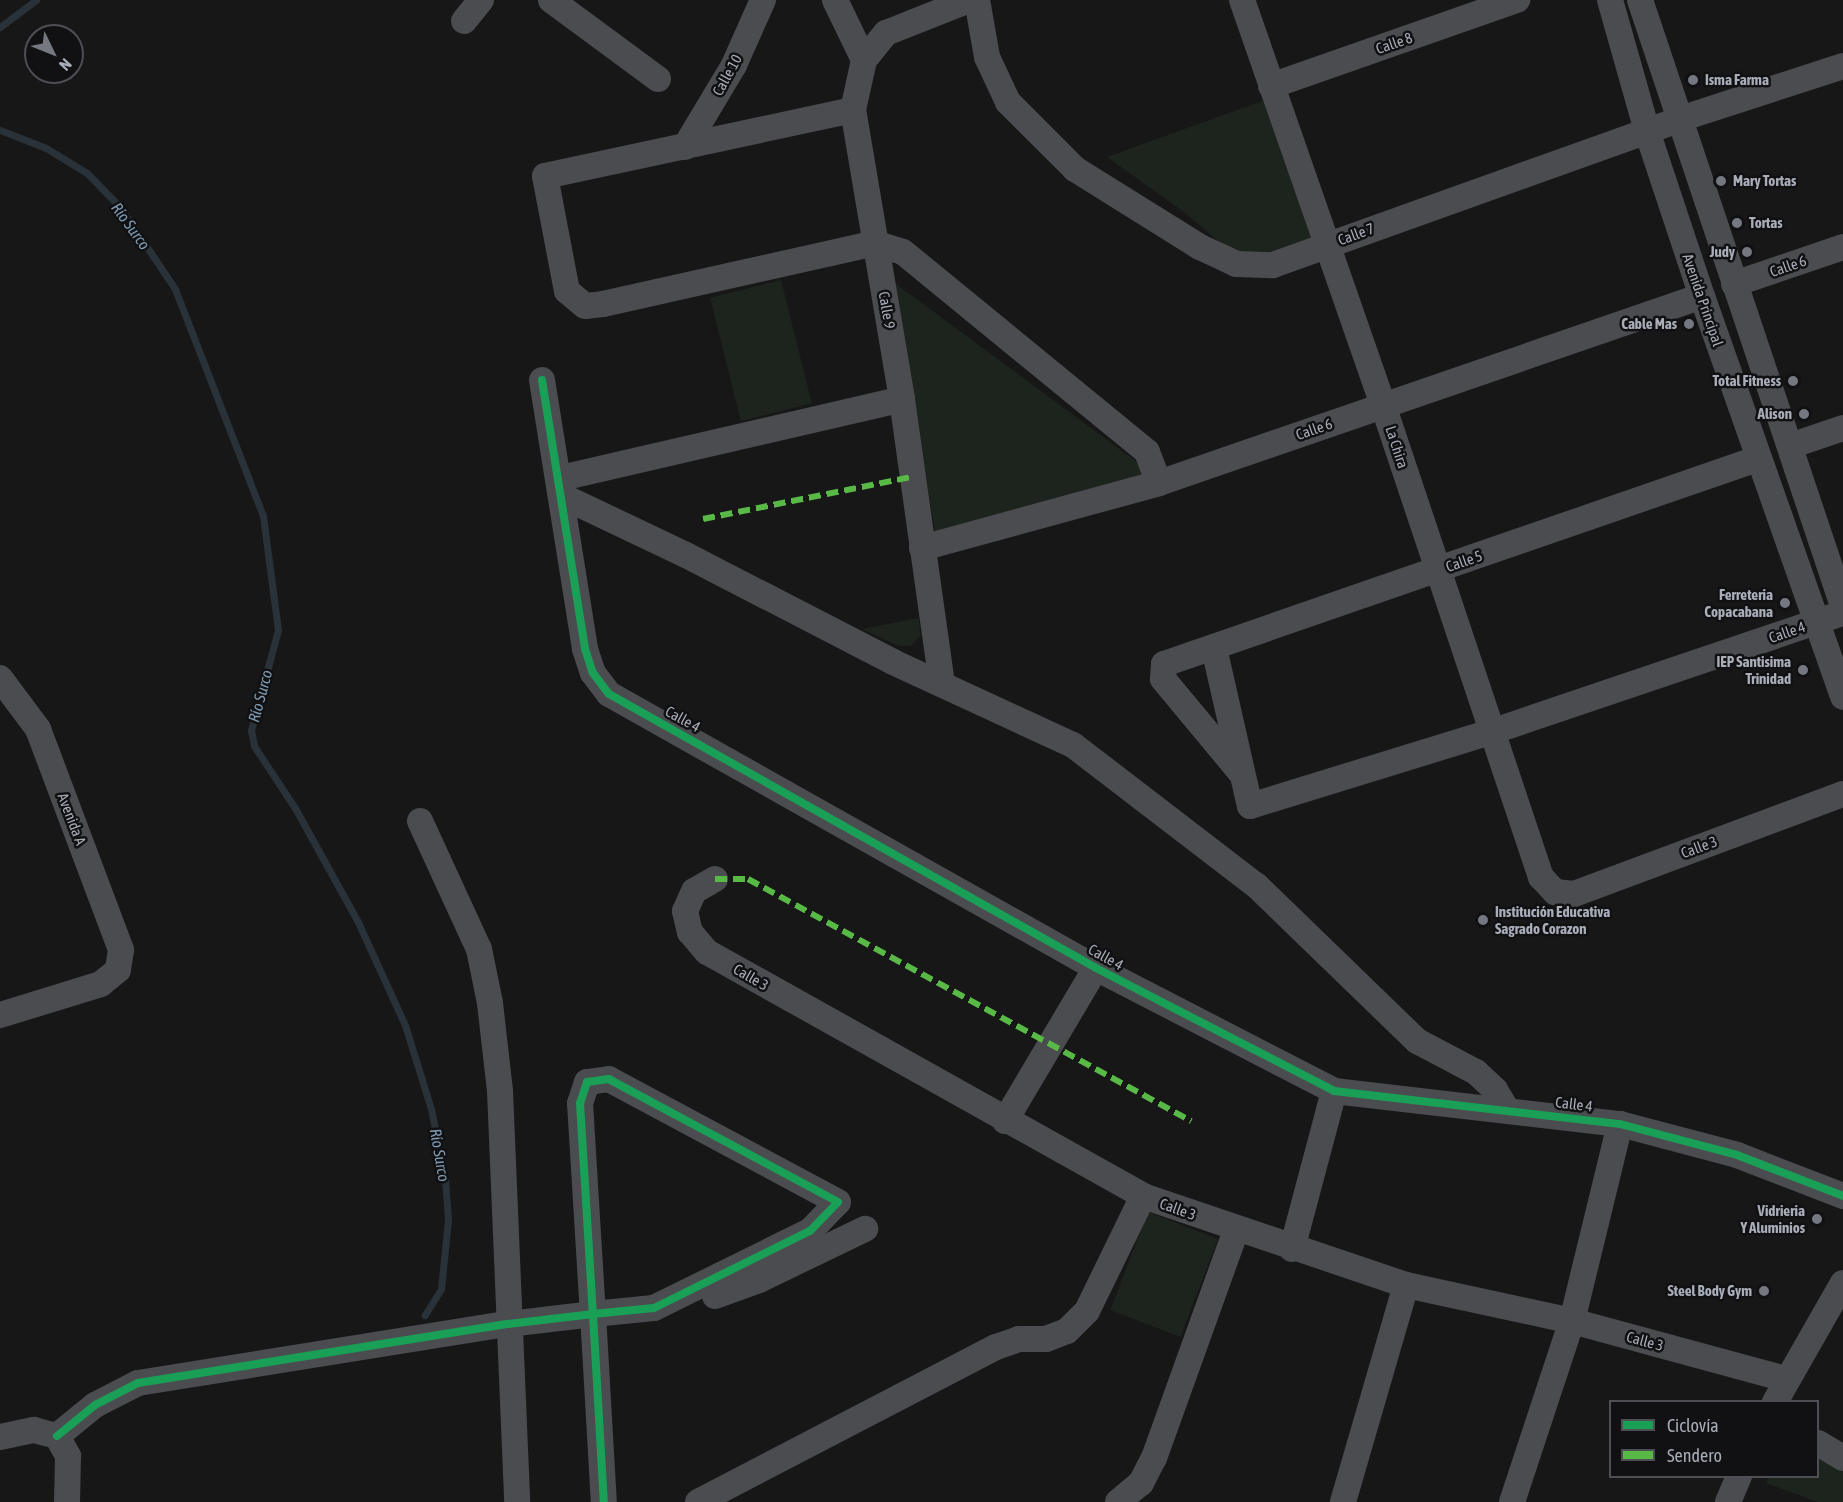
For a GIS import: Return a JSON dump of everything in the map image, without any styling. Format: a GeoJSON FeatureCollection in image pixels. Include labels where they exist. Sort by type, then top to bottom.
{"type":"FeatureCollection","features":[{"type":"Feature","properties":{"kind":"street"},"geometry":{"type":"LineString","coordinates":[[464,21],[482,0]]}},
{"type":"Feature","properties":{"kind":"street"},"geometry":{"type":"LineString","coordinates":[[551,0],[658,79]]}},
{"type":"Feature","properties":{"kind":"street","name":"Calle 10"},"geometry":{"type":"LineString","coordinates":[[685,147],[734,65],[763,0]]}},
{"type":"Feature","properties":{"kind":"street"},"geometry":{"type":"LineString","coordinates":[[835,0],[864,60]]}},
{"type":"Feature","properties":{"kind":"street","name":"Calle 9"},"geometry":{"type":"LineString","coordinates":[[942,684],[902,399],[853,110],[864,60],[886,33],[969,0]]}},
{"type":"Feature","properties":{"kind":"street","name":"Calle 7"},"geometry":{"type":"LineString","coordinates":[[977,0],[987,57],[1008,102],[1075,169],[1200,247],[1236,264],[1273,265],[1677,120],[1843,66]]}},
{"type":"Feature","properties":{"kind":"street","name":"La Chira"},"geometry":{"type":"LineString","coordinates":[[1242,0],[1383,405],[1541,877],[1555,892]]}},
{"type":"Feature","properties":{"kind":"street","name":"Calle 8"},"geometry":{"type":"LineString","coordinates":[[1271,86],[1517,0]]}},
{"type":"Feature","properties":{"kind":"street","name":"Avenida Principal"},"geometry":{"type":"LineString","coordinates":[[1610,0],[1647,131],[1702,296],[1757,459],[1843,697]]}},
{"type":"Feature","properties":{"kind":"street"},"geometry":{"type":"LineString","coordinates":[[1640,0],[1677,120],[1843,606]]}},
{"type":"Feature","properties":{"kind":"street"},"geometry":{"type":"LineString","coordinates":[[853,110],[544,176],[563,280],[576,302],[585,306],[603,304],[875,243],[910,257],[1147,452],[1159,483]]}},
{"type":"Feature","properties":{"kind":"street","name":"Calle 6"},"geometry":{"type":"LineString","coordinates":[[1734,284],[1843,247]]}},
{"type":"Feature","properties":{"kind":"street","name":"Calle 6"},"geometry":{"type":"LineString","coordinates":[[922,548],[1159,483],[1702,296]]}},
{"type":"Feature","properties":{"kind":"street","name":"Calle 4"},"geometry":{"type":"LineString","coordinates":[[542,380],[562,488],[585,649],[593,673],[609,694],[1096,968],[1334,1090],[1620,1124],[1737,1155],[1843,1196]]}},
{"type":"Feature","properties":{"kind":"street"},"geometry":{"type":"LineString","coordinates":[[562,488],[902,399]]}},
{"type":"Feature","properties":{"kind":"street"},"geometry":{"type":"LineString","coordinates":[[1790,446],[1843,428]]}},
{"type":"Feature","properties":{"kind":"street","name":"Calle 5"},"geometry":{"type":"LineString","coordinates":[[1244,776],[1163,679],[1164,664],[1170,660],[1214,648],[1757,459]]}},
{"type":"Feature","properties":{"kind":"street"},"geometry":{"type":"LineString","coordinates":[[562,488],[942,684],[1074,745],[1257,886],[1417,1041],[1476,1072],[1495,1090],[1507,1110]]}},
{"type":"Feature","properties":{"kind":"street","name":"Calle 4"},"geometry":{"type":"LineString","coordinates":[[1244,776],[1250,806],[1491,732],[1843,613]]}},
{"type":"Feature","properties":{"kind":"street"},"geometry":{"type":"LineString","coordinates":[[1214,648],[1244,776]]}},
{"type":"Feature","properties":{"kind":"street","name":"Avenida A"},"geometry":{"type":"LineString","coordinates":[[0,678],[38,729],[121,950],[118,970],[101,984],[0,1015]]}},
{"type":"Feature","properties":{"kind":"street","name":"Calle 3"},"geometry":{"type":"LineString","coordinates":[[1555,892],[1574,894],[1843,794]]}},
{"type":"Feature","properties":{"kind":"street"},"geometry":{"type":"LineString","coordinates":[[420,821],[479,949],[490,1004],[500,1090],[508,1324],[518,1502]]}},
{"type":"Feature","properties":{"kind":"street","name":"Calle 3"},"geometry":{"type":"LineString","coordinates":[[715,879],[694,891],[685,911],[690,932],[707,952],[1005,1121],[1143,1196],[1292,1249],[1406,1285],[1572,1321],[1780,1390]]}},
{"type":"Feature","properties":{"kind":"street"},"geometry":{"type":"LineString","coordinates":[[1005,1121],[1096,968]]}},
{"type":"Feature","properties":{"kind":"street"},"geometry":{"type":"LineString","coordinates":[[604,1502],[580,1103],[587,1083],[609,1078],[838,1202],[810,1232],[654,1308]]}},
{"type":"Feature","properties":{"kind":"street"},"geometry":{"type":"LineString","coordinates":[[1292,1249],[1334,1090]]}},
{"type":"Feature","properties":{"kind":"street"},"geometry":{"type":"LineString","coordinates":[[1512,1502],[1572,1321],[1620,1124]]}},
{"type":"Feature","properties":{"kind":"street"},"geometry":{"type":"LineString","coordinates":[[698,1502],[996,1347],[1019,1339],[1046,1339],[1067,1330],[1086,1311],[1143,1196]]}},
{"type":"Feature","properties":{"kind":"street"},"geometry":{"type":"LineString","coordinates":[[57,1436],[95,1405],[138,1383],[508,1324],[654,1308],[686,1307],[759,1280],[866,1229]]}},
{"type":"Feature","properties":{"kind":"street"},"geometry":{"type":"LineString","coordinates":[[1118,1502],[1141,1483],[1154,1458],[1236,1230]]}},
{"type":"Feature","properties":{"kind":"street"},"geometry":{"type":"LineString","coordinates":[[1780,1390],[1843,1283]]}},
{"type":"Feature","properties":{"kind":"street"},"geometry":{"type":"LineString","coordinates":[[1343,1502],[1406,1285]]}},
{"type":"Feature","properties":{"kind":"street"},"geometry":{"type":"LineString","coordinates":[[0,1437],[34,1430],[57,1436],[68,1456],[67,1502]]}},
{"type":"Feature","properties":{"kind":"street"},"geometry":{"type":"LineString","coordinates":[[1819,1444],[1843,1458]]}},
{"type":"Feature","properties":{"kind":"shaded area"},"geometry":{"type":"Polygon","coordinates":[[[1265,100],[1316,247],[1247,257],[1225,247],[1184,212],[1107,157],[1265,100]]]}},
{"type":"Feature","properties":{"kind":"shaded area"},"geometry":{"type":"Polygon","coordinates":[[[781,280],[812,403],[741,421],[710,298],[781,280]]]}},
{"type":"Feature","properties":{"kind":"shaded area"},"geometry":{"type":"Polygon","coordinates":[[[892,281],[1152,473],[936,537],[892,281]]]}},
{"type":"Feature","properties":{"kind":"shaded area"},"geometry":{"type":"Polygon","coordinates":[[[919,618],[920,636],[911,646],[899,646],[862,629],[919,618]]]}},
{"type":"Feature","properties":{"kind":"shaded area"},"geometry":{"type":"Polygon","coordinates":[[[1148,1212],[1218,1239],[1180,1337],[1110,1310],[1148,1212]]]}},
{"type":"Feature","properties":{"kind":"shaded area"},"geometry":{"type":"Polygon","coordinates":[[[1819,1457],[1843,1469],[1843,1502],[1818,1502],[1766,1483],[1768,1478],[1819,1478],[1819,1457]]]}},
{"type":"Feature","properties":{"kind":"waterway","name":"Río Surco"},"geometry":{"type":"LineString","coordinates":[[0,27],[36,0]]}},
{"type":"Feature","properties":{"kind":"waterway","name":"Río Surco"},"geometry":{"type":"LineString","coordinates":[[0,130],[46,148],[87,173],[120,207],[175,289],[263,516],[278,630],[251,730],[254,746],[295,808],[358,922],[405,1025],[431,1109],[445,1178],[448,1220],[441,1289],[425,1315]]}},
{"type":"Feature","properties":{"kind":"marked path"},"geometry":{"type":"LineString","coordinates":[[703,519],[912,477]]}},
{"type":"Feature","properties":{"kind":"marked path"},"geometry":{"type":"LineString","coordinates":[[715,879],[748,879],[1191,1121]]}},
{"type":"Feature","properties":{"kind":"cycle path"},"geometry":{"type":"LineString","coordinates":[[542,380],[585,649],[593,673],[609,694],[1096,968],[1334,1091],[1620,1124],[1737,1155],[1843,1196]]}},
{"type":"Feature","properties":{"kind":"cycle path"},"geometry":{"type":"LineString","coordinates":[[57,1436],[95,1405],[138,1383],[508,1324],[593,1314],[654,1308],[810,1231],[838,1202],[609,1079],[587,1082],[580,1103],[593,1314],[604,1502]]}},
{"type":"Feature","properties":{"kind":"place","name":"Isma Farma"},"geometry":{"type":"Point","coordinates":[1693,80]}},
{"type":"Feature","properties":{"kind":"place","name":"Mary Tortas"},"geometry":{"type":"Point","coordinates":[1721,181]}},
{"type":"Feature","properties":{"kind":"place","name":"Tortas"},"geometry":{"type":"Point","coordinates":[1737,223]}},
{"type":"Feature","properties":{"kind":"place","name":"Judy"},"geometry":{"type":"Point","coordinates":[1747,252]}},
{"type":"Feature","properties":{"kind":"place","name":"Cable Mas"},"geometry":{"type":"Point","coordinates":[1689,324]}},
{"type":"Feature","properties":{"kind":"place","name":"Total Fitness"},"geometry":{"type":"Point","coordinates":[1793,381]}},
{"type":"Feature","properties":{"kind":"place","name":"Alison"},"geometry":{"type":"Point","coordinates":[1804,414]}},
{"type":"Feature","properties":{"kind":"place","name":"Ferreteria Copacabana"},"geometry":{"type":"Point","coordinates":[1785,603]}},
{"type":"Feature","properties":{"kind":"place","name":"IEP Santisima Trinidad"},"geometry":{"type":"Point","coordinates":[1803,670]}},
{"type":"Feature","properties":{"kind":"place","name":"Institución Educativa Sagrado Corazon"},"geometry":{"type":"Point","coordinates":[1483,920]}},
{"type":"Feature","properties":{"kind":"place","name":"Vidrieria Y Aluminios"},"geometry":{"type":"Point","coordinates":[1817,1219]}},
{"type":"Feature","properties":{"kind":"place","name":"Steel Body Gym"},"geometry":{"type":"Point","coordinates":[1764,1291]}}]}
